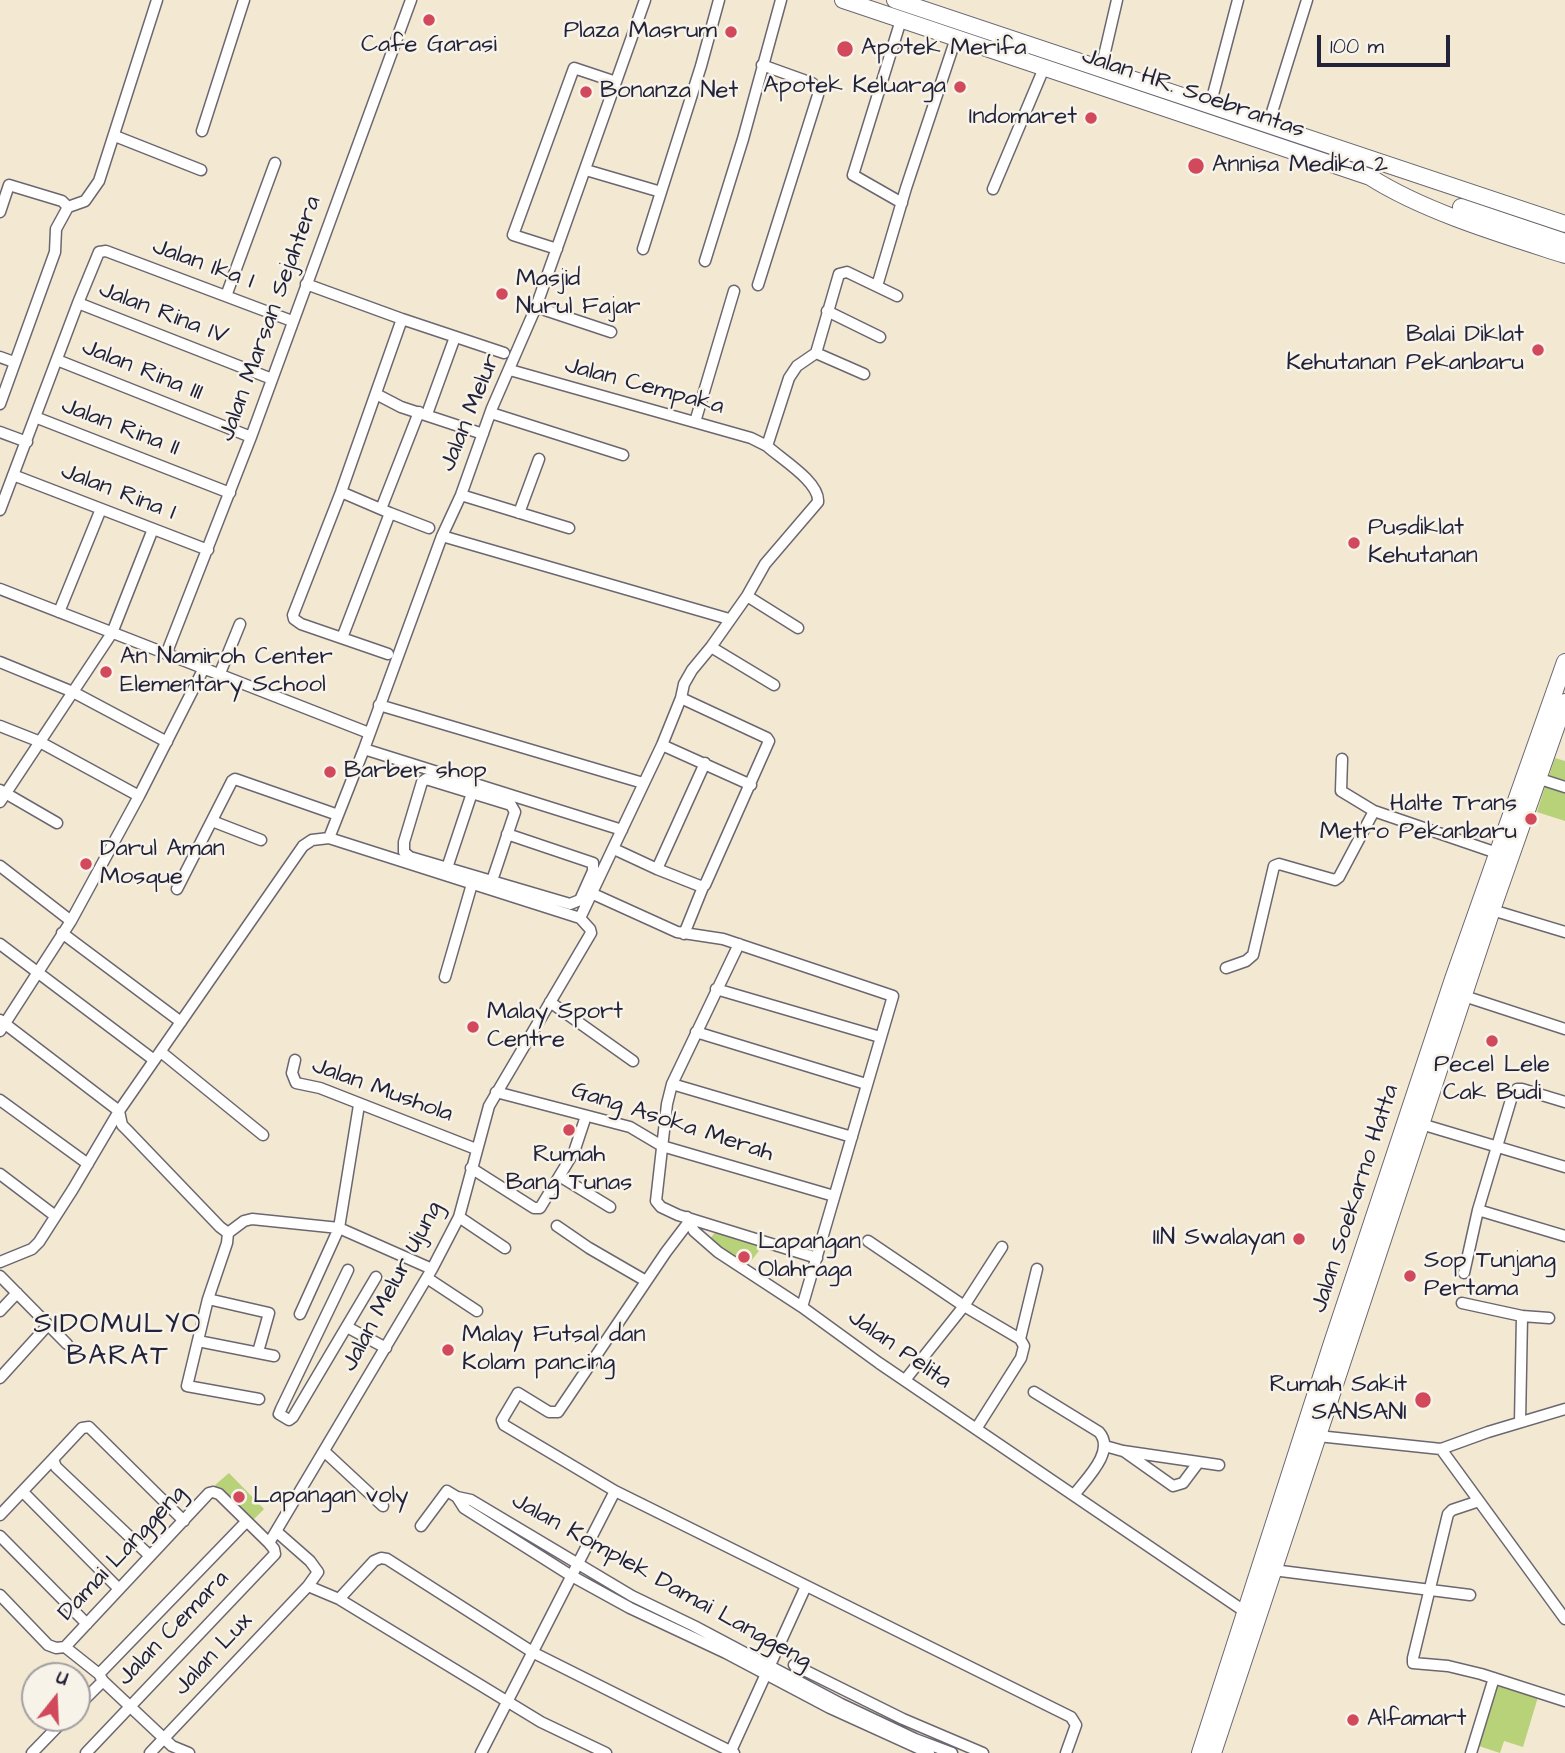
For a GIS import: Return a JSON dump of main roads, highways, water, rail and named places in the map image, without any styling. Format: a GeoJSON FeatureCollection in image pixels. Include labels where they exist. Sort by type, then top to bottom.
{"type":"FeatureCollection","features":[{"type":"Feature","properties":{"kind":"main road","name":"Jalan HR. Soebrantas"},"geometry":{"type":"LineString","coordinates":[[843,0],[956,38],[1048,63],[1370,177],[1392,192],[1418,203],[1565,255]]}},
{"type":"Feature","properties":{"kind":"main road","name":"Jalan HR. Soebrantas"},"geometry":{"type":"LineString","coordinates":[[895,0],[920,4],[1048,63],[1101,69],[1565,223]]}},
{"type":"Feature","properties":{"kind":"main road"},"geometry":{"type":"LineString","coordinates":[[1370,177],[1565,242]]}},
{"type":"Feature","properties":{"kind":"main road","name":"Jalan Soekarno Hatta"},"geometry":{"type":"LineString","coordinates":[[1200,1753],[1331,1372],[1420,1124],[1537,778],[1565,662]]}},
{"type":"Feature","properties":{"kind":"main road","name":"Jalan Soekarno Hatta"},"geometry":{"type":"LineString","coordinates":[[1213,1753],[1318,1436],[1331,1372],[1497,853],[1552,719],[1565,702]]}},
{"type":"Feature","properties":{"kind":"place","name":"Cafe Garasi"},"geometry":{"type":"Point","coordinates":[429,20]}},
{"type":"Feature","properties":{"kind":"place","name":"Plaza Masrum"},"geometry":{"type":"Point","coordinates":[731,32]}},
{"type":"Feature","properties":{"kind":"place","name":"Apotek Merifa"},"geometry":{"type":"Point","coordinates":[845,49]}},
{"type":"Feature","properties":{"kind":"place","name":"Apotek Keluarga"},"geometry":{"type":"Point","coordinates":[960,87]}},
{"type":"Feature","properties":{"kind":"place","name":"Bonanza Net"},"geometry":{"type":"Point","coordinates":[586,92]}},
{"type":"Feature","properties":{"kind":"place","name":"Indomaret"},"geometry":{"type":"Point","coordinates":[1091,118]}},
{"type":"Feature","properties":{"kind":"place","name":"Annisa Medika 2"},"geometry":{"type":"Point","coordinates":[1196,166]}},
{"type":"Feature","properties":{"kind":"place","name":"Masjid Nurul Fajar"},"geometry":{"type":"Point","coordinates":[502,294]}},
{"type":"Feature","properties":{"kind":"place","name":"Balai Diklat Kehutanan Pekanbaru"},"geometry":{"type":"Point","coordinates":[1538,350]}},
{"type":"Feature","properties":{"kind":"place","name":"Pusdiklat Kehutanan"},"geometry":{"type":"Point","coordinates":[1354,543]}},
{"type":"Feature","properties":{"kind":"place","name":"An Namiroh Center Elementary School"},"geometry":{"type":"Point","coordinates":[106,672]}},
{"type":"Feature","properties":{"kind":"place","name":"Barber shop"},"geometry":{"type":"Point","coordinates":[330,772]}},
{"type":"Feature","properties":{"kind":"place","name":"Halte Trans Metro Pekanbaru"},"geometry":{"type":"Point","coordinates":[1531,819]}},
{"type":"Feature","properties":{"kind":"place","name":"Darul Aman Mosque"},"geometry":{"type":"Point","coordinates":[86,864]}},
{"type":"Feature","properties":{"kind":"place","name":"Malay Sport Centre"},"geometry":{"type":"Point","coordinates":[473,1027]}},
{"type":"Feature","properties":{"kind":"place","name":"Pecel Lele Cak Budi"},"geometry":{"type":"Point","coordinates":[1492,1041]}},
{"type":"Feature","properties":{"kind":"place","name":"Rumah Bang Tunas"},"geometry":{"type":"Point","coordinates":[569,1130]}},
{"type":"Feature","properties":{"kind":"place","name":"IIN Swalayan"},"geometry":{"type":"Point","coordinates":[1299,1239]}},
{"type":"Feature","properties":{"kind":"place","name":"Lapangan Olahraga"},"geometry":{"type":"Point","coordinates":[744,1257]}},
{"type":"Feature","properties":{"kind":"place","name":"Sop Tunjang Pertama"},"geometry":{"type":"Point","coordinates":[1410,1276]}},
{"type":"Feature","properties":{"kind":"place","name":"Malay Futsal dan Kolam pancing"},"geometry":{"type":"Point","coordinates":[448,1350]}},
{"type":"Feature","properties":{"kind":"place","name":"Rumah Sakit SANSANI"},"geometry":{"type":"Point","coordinates":[1423,1400]}},
{"type":"Feature","properties":{"kind":"place","name":"Lapangan voly"},"geometry":{"type":"Point","coordinates":[239,1497]}},
{"type":"Feature","properties":{"kind":"place","name":"Alfamart"},"geometry":{"type":"Point","coordinates":[1353,1720]}},
{"type":"Feature","properties":{"kind":"district","name":"SIDOMULYO BARAT"},"geometry":{"type":"Point","coordinates":[118,1342]}}]}
